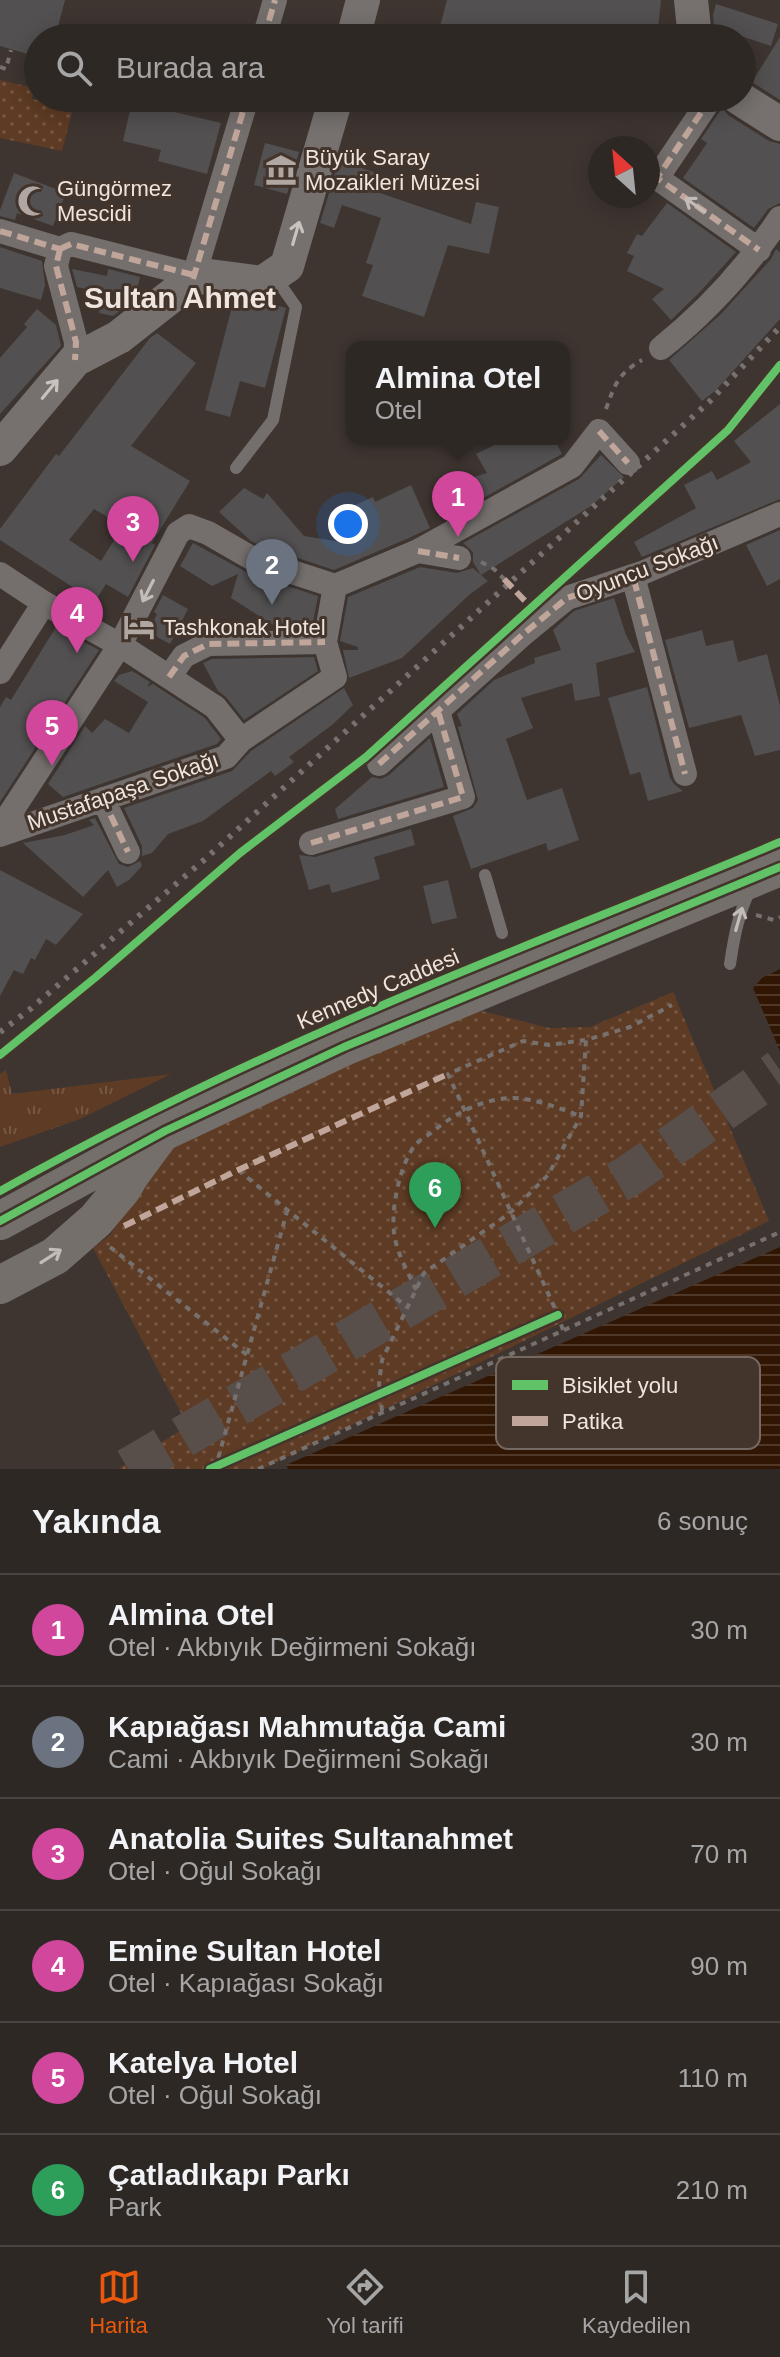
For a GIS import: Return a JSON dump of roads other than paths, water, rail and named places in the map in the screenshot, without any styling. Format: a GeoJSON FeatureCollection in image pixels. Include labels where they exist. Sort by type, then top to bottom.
{"type":"FeatureCollection","features":[{"type":"Feature","properties":{"kind":"main road","name":"Kennedy Caddesi"},"geometry":{"type":"LineString","coordinates":[[0,1221],[64,1171],[169,1103],[378,1007],[780,842]]}},
{"type":"Feature","properties":{"kind":"main road","name":"Kennedy Caddesi"},"geometry":{"type":"LineString","coordinates":[[0,1191],[64,1171],[165,1131],[344,1047],[479,998],[768,872]]}},
{"type":"Feature","properties":{"kind":"main road"},"geometry":{"type":"LineString","coordinates":[[0,1285],[55,1256],[91,1224],[122,1189],[165,1131]]}},
{"type":"Feature","properties":{"kind":"main road"},"geometry":{"type":"LineString","coordinates":[[64,1171],[89,1188],[91,1224]]}},
{"type":"Feature","properties":{"kind":"street"},"geometry":{"type":"LineString","coordinates":[[268,24],[275,0]]}},
{"type":"Feature","properties":{"kind":"street"},"geometry":{"type":"LineString","coordinates":[[357,24],[363,0]]}},
{"type":"Feature","properties":{"kind":"street"},"geometry":{"type":"LineString","coordinates":[[691,0],[694,24]]}},
{"type":"Feature","properties":{"kind":"street"},"geometry":{"type":"LineString","coordinates":[[756,109],[780,124]]}},
{"type":"Feature","properties":{"kind":"street"},"geometry":{"type":"LineString","coordinates":[[0,449],[75,360],[119,337],[193,277],[243,112]]}},
{"type":"Feature","properties":{"kind":"street"},"geometry":{"type":"LineString","coordinates":[[0,231],[71,244],[193,277],[210,276],[262,283],[287,266],[332,112]]}},
{"type":"Feature","properties":{"kind":"street"},"geometry":{"type":"LineString","coordinates":[[702,112],[657,178],[759,250]]}},
{"type":"Feature","properties":{"kind":"street"},"geometry":{"type":"LineString","coordinates":[[661,348],[682,331],[759,250],[780,218]]}},
{"type":"Feature","properties":{"kind":"street"},"geometry":{"type":"LineString","coordinates":[[62,244],[56,266],[76,342],[75,360]]}},
{"type":"Feature","properties":{"kind":"street"},"geometry":{"type":"LineString","coordinates":[[0,832],[120,645],[178,533],[189,526],[208,533],[255,560],[335,586],[418,551],[572,466],[599,431],[628,463]]}},
{"type":"Feature","properties":{"kind":"street","name":"Oyuncu Sokağı"},"geometry":{"type":"LineString","coordinates":[[379,764],[567,598],[633,576],[780,514]]}},
{"type":"Feature","properties":{"kind":"street"},"geometry":{"type":"LineString","coordinates":[[418,551],[459,558]]}},
{"type":"Feature","properties":{"kind":"street"},"geometry":{"type":"LineString","coordinates":[[0,574],[44,603],[120,645],[215,707],[241,740]]}},
{"type":"Feature","properties":{"kind":"street"},"geometry":{"type":"LineString","coordinates":[[633,576],[685,774]]}},
{"type":"Feature","properties":{"kind":"street"},"geometry":{"type":"LineString","coordinates":[[169,677],[184,656],[208,644],[325,642],[335,586]]}},
{"type":"Feature","properties":{"kind":"street"},"geometry":{"type":"LineString","coordinates":[[0,672],[44,603]]}},
{"type":"Feature","properties":{"kind":"street","name":"Mustafapaşa Sokağı"},"geometry":{"type":"LineString","coordinates":[[0,832],[226,757],[241,740],[335,677],[325,642]]}},
{"type":"Feature","properties":{"kind":"street"},"geometry":{"type":"LineString","coordinates":[[311,843],[463,797],[438,711]]}},
{"type":"Feature","properties":{"kind":"street"},"geometry":{"type":"LineString","coordinates":[[103,799],[128,852]]}},
{"type":"Feature","properties":{"kind":"lane"},"geometry":{"type":"LineString","coordinates":[[236,468],[273,420],[296,307],[274,275]]}},
{"type":"Feature","properties":{"kind":"lane"},"geometry":{"type":"LineString","coordinates":[[730,964],[735,931],[744,903],[768,872]]}},
{"type":"Feature","properties":{"kind":"lane"},"geometry":{"type":"LineString","coordinates":[[485,875],[502,933]]}},
{"type":"Feature","properties":{"kind":"tunnel"},"geometry":{"type":"LineString","coordinates":[[128,1469],[630,1175],[780,1070]]}},
{"type":"Feature","properties":{"kind":"railway"},"geometry":{"type":"LineString","coordinates":[[0,1032],[204,860],[709,402],[780,327]]}},
{"type":"Feature","properties":{"kind":"place","name":"Büyük Saray Mozaikleri Müzesi"},"geometry":{"type":"Point","coordinates":[281,170]}},
{"type":"Feature","properties":{"kind":"place","name":"Güngörmez Mescidi"},"geometry":{"type":"Point","coordinates":[33,201]}},
{"type":"Feature","properties":{"kind":"place","name":"Almina Otel"},"geometry":{"type":"Point","coordinates":[458,537]}},
{"type":"Feature","properties":{"kind":"place","name":"Anatolia Suites Sultanahmet"},"geometry":{"type":"Point","coordinates":[133,562]}},
{"type":"Feature","properties":{"kind":"place","name":"Kapıağası Mahmutağa Cami"},"geometry":{"type":"Point","coordinates":[272,605]}},
{"type":"Feature","properties":{"kind":"place","name":"Tashkonak Hotel"},"geometry":{"type":"Point","coordinates":[139,627]}},
{"type":"Feature","properties":{"kind":"place","name":"Emine Sultan Hotel"},"geometry":{"type":"Point","coordinates":[77,653]}},
{"type":"Feature","properties":{"kind":"place","name":"Katelya Hotel"},"geometry":{"type":"Point","coordinates":[52,766]}},
{"type":"Feature","properties":{"kind":"place","name":"Çatladıkapı Parkı"},"geometry":{"type":"Point","coordinates":[435,1228]}},
{"type":"Feature","properties":{"kind":"district","name":"Sultan Ahmet"},"geometry":{"type":"Point","coordinates":[180,297]}}]}
